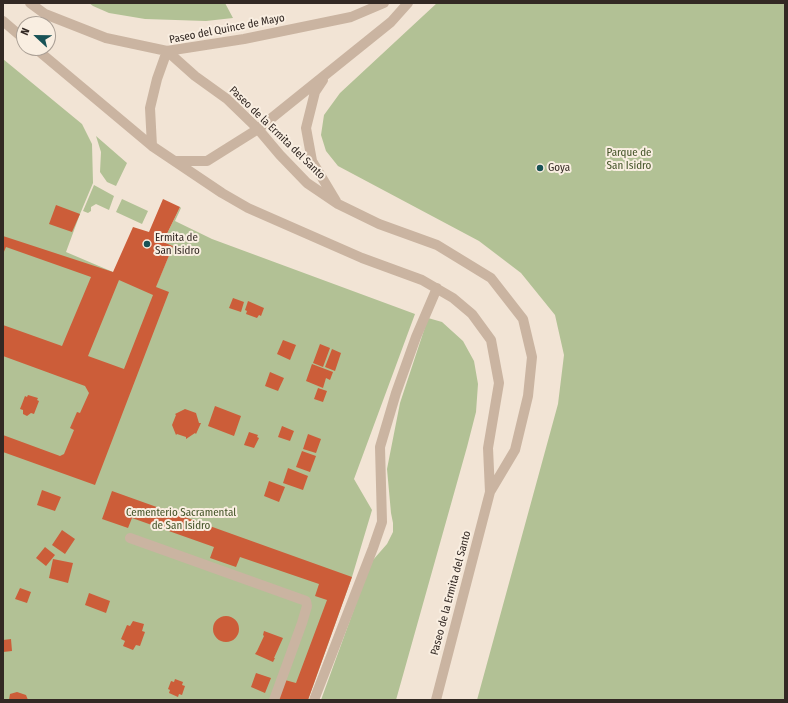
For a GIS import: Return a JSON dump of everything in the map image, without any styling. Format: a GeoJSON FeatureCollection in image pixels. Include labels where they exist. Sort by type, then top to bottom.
{"type":"FeatureCollection","features":[{"type":"Feature","properties":{"kind":"street","name":"Paseo de la Ermita del Santo"},"geometry":{"type":"LineString","coordinates":[[30,3],[45,14],[106,38],[167,52],[195,76],[227,99],[258,129],[307,183],[338,204],[379,224],[437,245],[491,278],[523,319],[532,357],[528,396],[516,450],[490,492]]}},
{"type":"Feature","properties":{"kind":"street","name":"Paseo del Quince de Mayo"},"geometry":{"type":"LineString","coordinates":[[152,146],[150,108],[156,79],[167,52],[244,39],[351,17],[384,3]]}},
{"type":"Feature","properties":{"kind":"street"},"geometry":{"type":"LineString","coordinates":[[175,161],[207,161],[258,129],[391,22],[408,3]]}},
{"type":"Feature","properties":{"kind":"street"},"geometry":{"type":"LineString","coordinates":[[3,21],[16,32]]}},
{"type":"Feature","properties":{"kind":"street","name":"Paseo de la Ermita del Santo"},"geometry":{"type":"LineString","coordinates":[[44,56],[152,146],[222,193],[248,208],[362,258],[422,280],[437,288],[453,298],[472,314],[491,340],[500,383],[488,448],[490,492],[436,700]]}},
{"type":"Feature","properties":{"kind":"street"},"geometry":{"type":"LineString","coordinates":[[327,74],[315,92],[306,128],[312,161],[338,204]]}},
{"type":"Feature","properties":{"kind":"street"},"geometry":{"type":"LineString","coordinates":[[314,700],[382,522],[380,447],[416,337],[437,288]]}},
{"type":"Feature","properties":{"kind":"street"},"geometry":{"type":"LineString","coordinates":[[130,538],[306,601],[307,606],[304,617],[274,700]]}},
{"type":"Feature","properties":{"kind":"green space"},"geometry":{"type":"Polygon","coordinates":[[[89,3],[225,3],[233,18],[206,21],[145,19],[109,13],[89,3]]]}},
{"type":"Feature","properties":{"kind":"green space","name":"Parque de San Isidro"},"geometry":{"type":"Polygon","coordinates":[[[437,3],[785,3],[785,700],[477,700],[558,404],[564,355],[555,315],[521,273],[479,241],[338,166],[326,151],[321,135],[324,115],[340,93],[437,3]]]}},
{"type":"Feature","properties":{"kind":"green space","name":"Cementerio Sacramental de San Isidro"},"geometry":{"type":"Polygon","coordinates":[[[3,59],[82,124],[92,144],[93,183],[66,252],[113,272],[156,286],[173,246],[163,242],[180,207],[181,208],[175,221],[212,239],[415,314],[354,479],[372,510],[352,577],[308,700],[3,700],[3,59]]]}},
{"type":"Feature","properties":{"kind":"green space"},"geometry":{"type":"Polygon","coordinates":[[[96,136],[127,163],[116,186],[107,182],[100,172],[101,152],[96,136]]]}},
{"type":"Feature","properties":{"kind":"green space"},"geometry":{"type":"Polygon","coordinates":[[[94,185],[114,196],[109,210],[96,204],[91,207],[91,211],[88,213],[83,211],[94,185]]]}},
{"type":"Feature","properties":{"kind":"green space"},"geometry":{"type":"Polygon","coordinates":[[[122,199],[148,211],[142,224],[116,212],[122,199]]]}},
{"type":"Feature","properties":{"kind":"green space"},"geometry":{"type":"Polygon","coordinates":[[[428,318],[442,322],[463,341],[474,361],[478,384],[476,412],[467,447],[396,700],[321,700],[373,560],[387,544],[393,532],[387,469],[400,403],[428,318]]]}},
{"type":"Feature","properties":{"kind":"building"},"geometry":{"type":"Polygon","coordinates":[[[163,199],[180,207],[163,242],[173,246],[156,287],[169,292],[95,485],[3,452],[3,435],[60,456],[64,454],[74,430],[70,428],[77,412],[80,413],[89,393],[85,386],[3,356],[3,325],[62,346],[91,277],[6,247],[3,254],[3,236],[113,272],[133,227],[149,232],[163,199]],[[119,280],[88,356],[124,369],[153,295],[119,280]]]}},
{"type":"Feature","properties":{"kind":"building"},"geometry":{"type":"Polygon","coordinates":[[[56,205],[80,214],[72,232],[49,224],[56,205]]]}},
{"type":"Feature","properties":{"kind":"building"},"geometry":{"type":"Polygon","coordinates":[[[233,298],[244,302],[241,312],[229,308],[233,298]]]}},
{"type":"Feature","properties":{"kind":"building"},"geometry":{"type":"Polygon","coordinates":[[[248,301],[264,308],[261,316],[259,315],[257,318],[246,314],[247,311],[245,310],[248,301]]]}},
{"type":"Feature","properties":{"kind":"building"},"geometry":{"type":"Polygon","coordinates":[[[283,340],[296,345],[290,360],[277,354],[283,340]]]}},
{"type":"Feature","properties":{"kind":"building"},"geometry":{"type":"Polygon","coordinates":[[[320,344],[330,348],[323,367],[313,363],[320,344]]]}},
{"type":"Feature","properties":{"kind":"building"},"geometry":{"type":"Polygon","coordinates":[[[332,349],[341,353],[335,371],[325,367],[332,349]]]}},
{"type":"Feature","properties":{"kind":"building"},"geometry":{"type":"Polygon","coordinates":[[[312,364],[333,372],[330,380],[326,378],[323,388],[306,381],[312,364]]]}},
{"type":"Feature","properties":{"kind":"building"},"geometry":{"type":"Polygon","coordinates":[[[270,372],[284,378],[278,391],[265,386],[270,372]]]}},
{"type":"Feature","properties":{"kind":"building"},"geometry":{"type":"Polygon","coordinates":[[[318,388],[327,391],[323,402],[314,399],[318,388]]]}},
{"type":"Feature","properties":{"kind":"building"},"geometry":{"type":"Polygon","coordinates":[[[28,395],[38,398],[37,400],[39,401],[34,414],[31,413],[27,416],[23,414],[23,410],[20,409],[25,396],[27,397],[28,395]]]}},
{"type":"Feature","properties":{"kind":"building"},"geometry":{"type":"Polygon","coordinates":[[[215,406],[241,416],[234,436],[208,426],[215,406]]]}},
{"type":"Feature","properties":{"kind":"building"},"geometry":{"type":"Polygon","coordinates":[[[185,409],[196,413],[199,423],[201,423],[196,434],[195,433],[186,439],[186,437],[176,435],[172,425],[176,415],[175,414],[185,409]]]}},
{"type":"Feature","properties":{"kind":"building"},"geometry":{"type":"Polygon","coordinates":[[[282,426],[294,431],[290,441],[278,437],[282,426]]]}},
{"type":"Feature","properties":{"kind":"building"},"geometry":{"type":"Polygon","coordinates":[[[249,432],[258,435],[257,437],[259,438],[254,448],[244,445],[249,432]]]}},
{"type":"Feature","properties":{"kind":"building"},"geometry":{"type":"Polygon","coordinates":[[[308,434],[321,439],[316,453],[303,449],[308,434]]]}},
{"type":"Feature","properties":{"kind":"building"},"geometry":{"type":"Polygon","coordinates":[[[302,451],[316,456],[310,472],[296,467],[302,451]]]}},
{"type":"Feature","properties":{"kind":"building"},"geometry":{"type":"Polygon","coordinates":[[[288,468],[308,476],[303,490],[283,483],[288,468]]]}},
{"type":"Feature","properties":{"kind":"building"},"geometry":{"type":"Polygon","coordinates":[[[269,481],[285,487],[279,502],[264,496],[269,481]]]}},
{"type":"Feature","properties":{"kind":"building"},"geometry":{"type":"Polygon","coordinates":[[[42,490],[61,497],[55,511],[37,505],[42,490]]]}},
{"type":"Feature","properties":{"kind":"building"},"geometry":{"type":"Polygon","coordinates":[[[112,491],[352,577],[308,700],[278,700],[285,680],[296,683],[327,600],[315,596],[319,584],[240,557],[236,567],[210,558],[214,547],[132,518],[128,528],[102,519],[112,491]]]}},
{"type":"Feature","properties":{"kind":"building"},"geometry":{"type":"Polygon","coordinates":[[[62,530],[75,539],[65,554],[52,545],[62,530]]]}},
{"type":"Feature","properties":{"kind":"building"},"geometry":{"type":"Polygon","coordinates":[[[45,547],[55,555],[46,566],[36,558],[45,547]]]}},
{"type":"Feature","properties":{"kind":"building"},"geometry":{"type":"Polygon","coordinates":[[[53,559],[73,563],[68,583],[49,578],[53,559]]]}},
{"type":"Feature","properties":{"kind":"building"},"geometry":{"type":"Polygon","coordinates":[[[20,588],[31,592],[27,603],[15,599],[20,588]]]}},
{"type":"Feature","properties":{"kind":"building"},"geometry":{"type":"Polygon","coordinates":[[[89,593],[110,601],[106,613],[85,605],[89,593]]]}},
{"type":"Feature","properties":{"kind":"building"},"geometry":{"type":"Polygon","coordinates":[[[226,616],[235,620],[239,629],[235,638],[226,642],[217,638],[213,629],[217,620],[226,616]]]}},
{"type":"Feature","properties":{"kind":"building"},"geometry":{"type":"Polygon","coordinates":[[[133,621],[144,624],[142,631],[145,632],[140,646],[136,645],[133,650],[123,646],[125,641],[121,639],[127,625],[130,626],[133,621]]]}},
{"type":"Feature","properties":{"kind":"building"},"geometry":{"type":"Polygon","coordinates":[[[264,631],[283,638],[273,662],[255,654],[264,636],[264,631]]]}},
{"type":"Feature","properties":{"kind":"building"},"geometry":{"type":"Polygon","coordinates":[[[11,639],[12,651],[3,652],[3,640],[11,639]]]}},
{"type":"Feature","properties":{"kind":"building"},"geometry":{"type":"Polygon","coordinates":[[[256,673],[271,678],[265,693],[251,687],[256,673]]]}},
{"type":"Feature","properties":{"kind":"building"},"geometry":{"type":"Polygon","coordinates":[[[175,679],[183,682],[182,685],[185,686],[182,695],[179,694],[178,697],[169,693],[170,690],[168,689],[171,681],[174,682],[175,679]]]}},
{"type":"Feature","properties":{"kind":"building"},"geometry":{"type":"Polygon","coordinates":[[[17,692],[26,695],[28,700],[9,700],[10,694],[17,692]]]}},
{"type":"Feature","properties":{"kind":"place","name":"Goya"},"geometry":{"type":"Point","coordinates":[540,168]}},
{"type":"Feature","properties":{"kind":"place","name":"Ermita de San Isidro"},"geometry":{"type":"Point","coordinates":[147,244]}}]}
